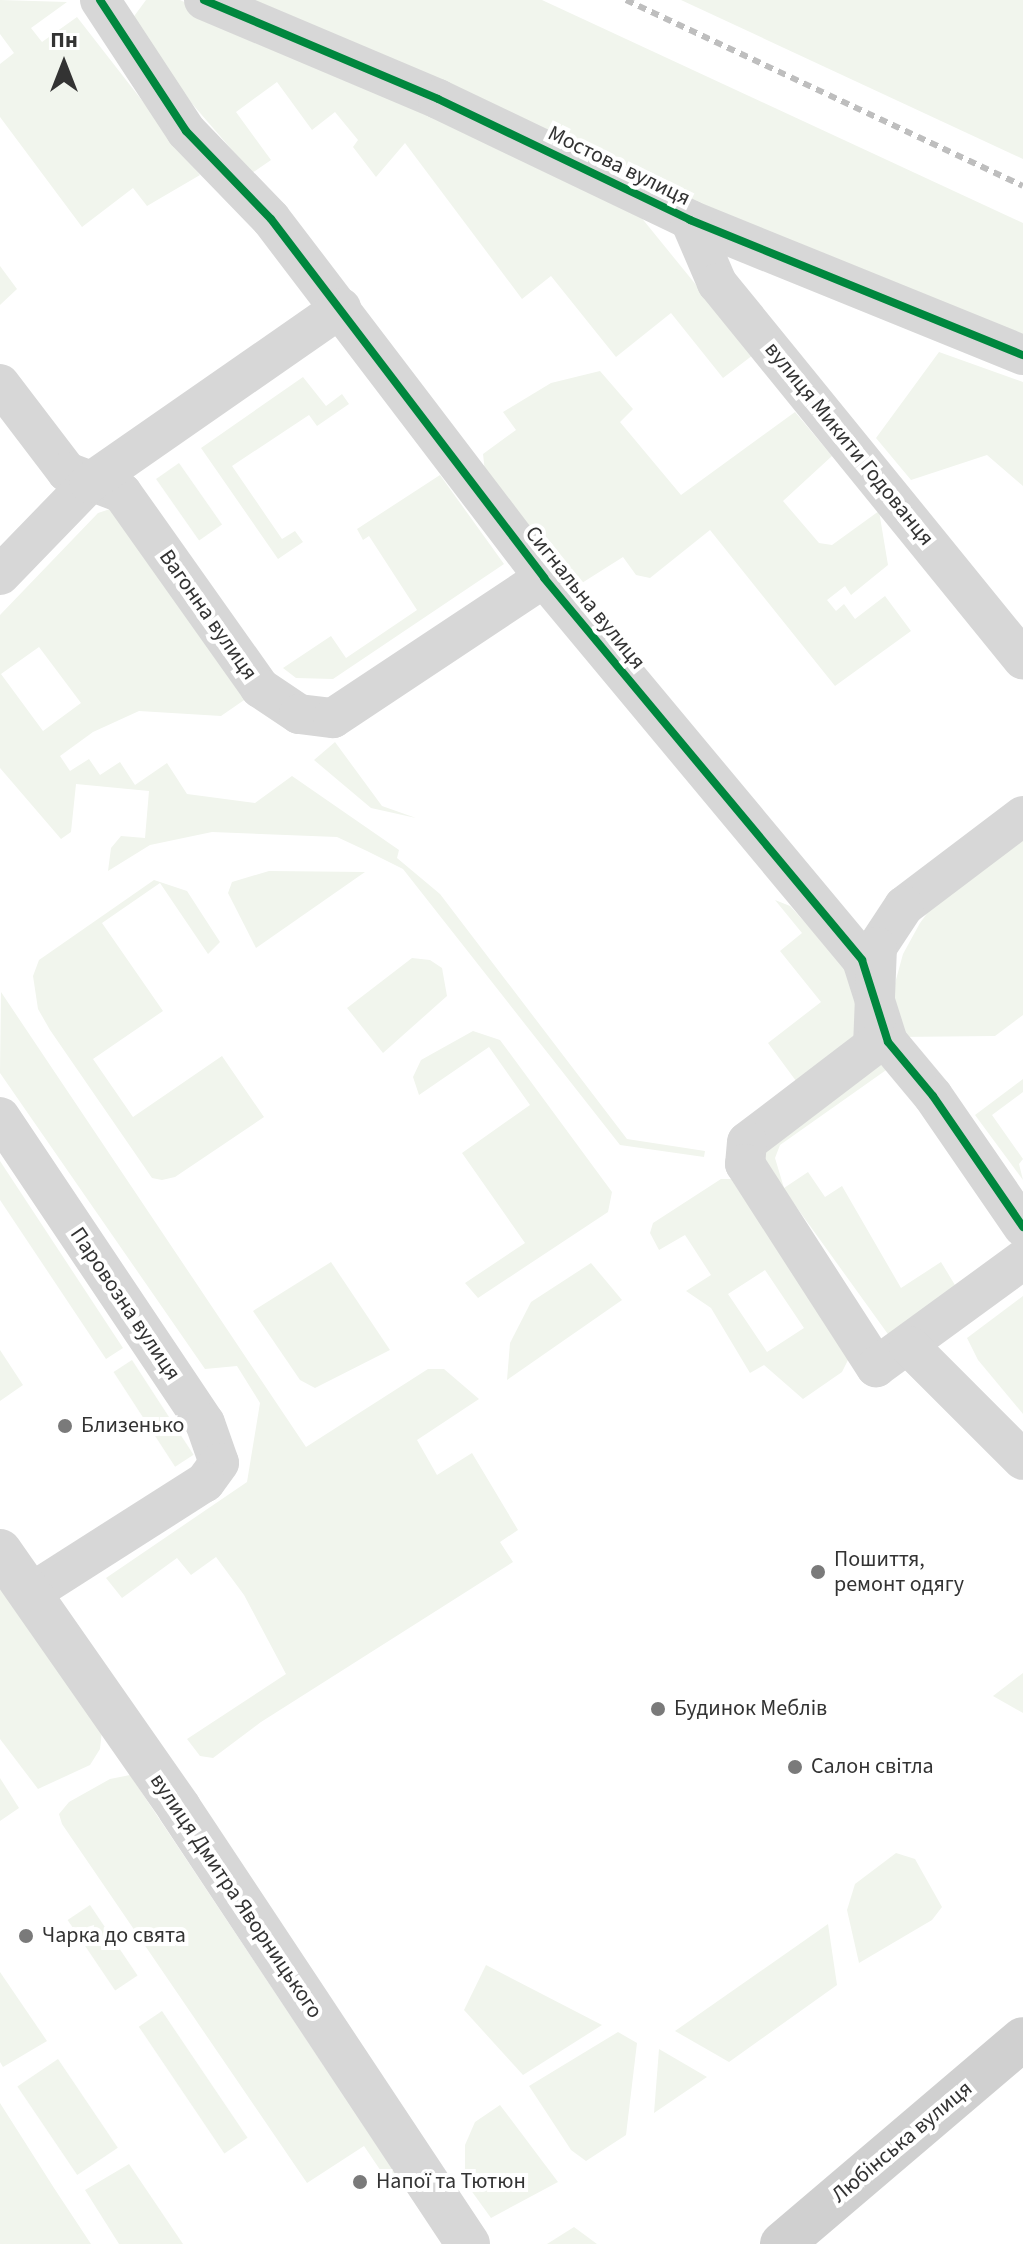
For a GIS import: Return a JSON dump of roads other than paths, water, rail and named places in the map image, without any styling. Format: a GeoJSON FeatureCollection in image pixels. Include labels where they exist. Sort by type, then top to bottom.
{"type":"FeatureCollection","features":[{"type":"Feature","properties":{"kind":"main road","name":"Любінська вулиця"},"geometry":{"type":"LineString","coordinates":[[782,2244],[1023,2039]]}},
{"type":"Feature","properties":{"kind":"street","name":"Сигнальна вулиця"},"geometry":{"type":"LineString","coordinates":[[100,0],[186,131],[271,219],[544,578],[862,960],[875,1009],[888,1042],[933,1096],[1023,1227]]}},
{"type":"Feature","properties":{"kind":"street","name":"Мостова вулиця"},"geometry":{"type":"LineString","coordinates":[[204,0],[438,99],[690,220],[1023,355]]}},
{"type":"Feature","properties":{"kind":"street","name":"вулиця Микити Годованця"},"geometry":{"type":"LineString","coordinates":[[690,220],[717,283],[1023,659]]}},
{"type":"Feature","properties":{"kind":"street"},"geometry":{"type":"LineString","coordinates":[[0,575],[89,483],[341,308]]}},
{"type":"Feature","properties":{"kind":"street","name":"Вагонна вулиця"},"geometry":{"type":"LineString","coordinates":[[0,384],[67,472],[89,483],[122,493],[260,688],[299,714],[333,718],[544,578]]}},
{"type":"Feature","properties":{"kind":"street"},"geometry":{"type":"LineString","coordinates":[[1023,816],[904,906],[877,947],[873,1046],[747,1142],[745,1164],[876,1367],[909,1346],[1023,1260]]}},
{"type":"Feature","properties":{"kind":"street","name":"Паровозна вулиця"},"geometry":{"type":"LineString","coordinates":[[0,1117],[205,1423],[219,1463],[205,1482],[29,1594]]}},
{"type":"Feature","properties":{"kind":"street"},"geometry":{"type":"LineString","coordinates":[[909,1346],[1023,1460]]}},
{"type":"Feature","properties":{"kind":"street","name":"вулиця Дмитра Яворницького"},"geometry":{"type":"LineString","coordinates":[[0,1551],[179,1808],[468,2244]]}},
{"type":"Feature","properties":{"kind":"railway"},"geometry":{"type":"LineString","coordinates":[[626,0],[1023,186]]}},
{"type":"Feature","properties":{"kind":"place","name":"Близенько"},"geometry":{"type":"Point","coordinates":[65,1426]}},
{"type":"Feature","properties":{"kind":"place","name":"Пошиття, ремонт одягу"},"geometry":{"type":"Point","coordinates":[818,1572]}},
{"type":"Feature","properties":{"kind":"place","name":"Будинок Меблів"},"geometry":{"type":"Point","coordinates":[658,1709]}},
{"type":"Feature","properties":{"kind":"place","name":"Салон світла"},"geometry":{"type":"Point","coordinates":[795,1767]}},
{"type":"Feature","properties":{"kind":"place","name":"Чарка до свята"},"geometry":{"type":"Point","coordinates":[26,1936]}},
{"type":"Feature","properties":{"kind":"place","name":"Напої та Тютюн"},"geometry":{"type":"Point","coordinates":[360,2182]}}]}
